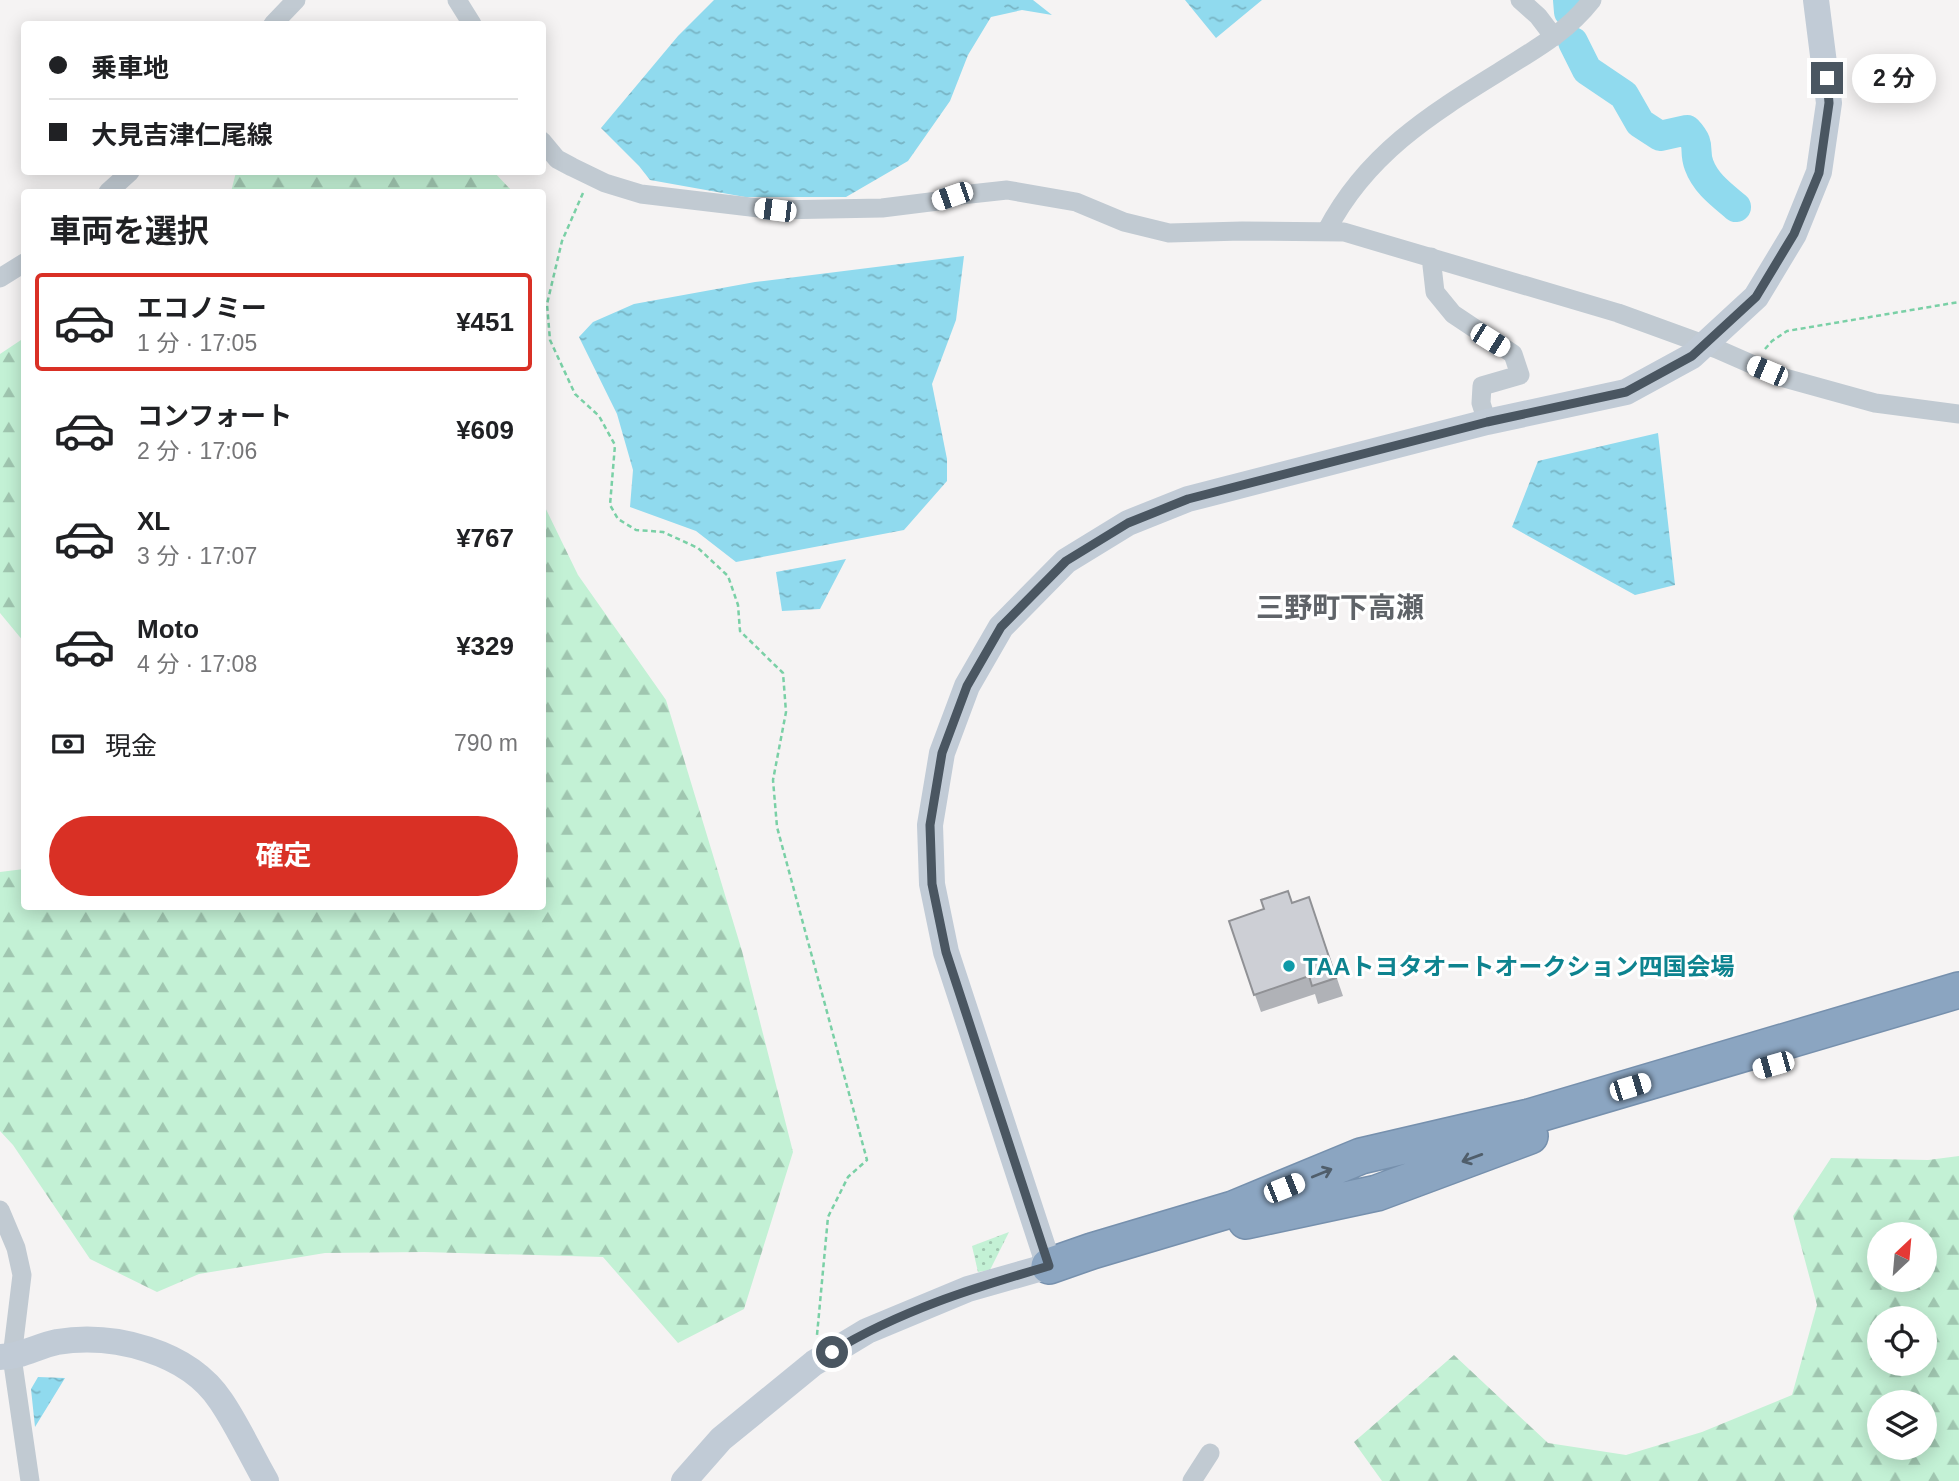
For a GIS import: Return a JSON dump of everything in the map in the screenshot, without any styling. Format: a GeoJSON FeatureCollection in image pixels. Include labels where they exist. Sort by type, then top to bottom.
{"type":"FeatureCollection","features":[{"type":"Feature","properties":{"kind":"highway"},"geometry":{"type":"LineString","coordinates":[[1049,1266],[1233,1209],[1361,1156],[1529,1117],[1959,990]]}},
{"type":"Feature","properties":{"kind":"highway"},"geometry":{"type":"LineString","coordinates":[[1049,1266],[1099,1261],[1245,1221],[1377,1193],[1533,1135],[1959,1010]]}},
{"type":"Feature","properties":{"kind":"main road"},"geometry":{"type":"LineString","coordinates":[[684,1481],[721,1439],[814,1363],[867,1331],[968,1289],[1049,1266],[946,952],[932,884],[930,825],[942,753],[967,686],[1001,627],[1066,561],[1128,523],[1188,499],[1487,422],[1626,392],[1692,356],[1756,297],[1794,234],[1819,173],[1829,103],[1816,0]]}},
{"type":"Feature","properties":{"kind":"main road"},"geometry":{"type":"LineString","coordinates":[[6,1357],[57,1342],[107,1341],[148,1350],[179,1363],[202,1380],[220,1399],[266,1481]]}},
{"type":"Feature","properties":{"kind":"street"},"geometry":{"type":"LineString","coordinates":[[276,21],[296,0]]}},
{"type":"Feature","properties":{"kind":"street"},"geometry":{"type":"LineString","coordinates":[[457,0],[470,21]]}},
{"type":"Feature","properties":{"kind":"street"},"geometry":{"type":"LineString","coordinates":[[1520,0],[1538,16],[1554,37]]}},
{"type":"Feature","properties":{"kind":"street"},"geometry":{"type":"LineString","coordinates":[[1327,230],[1356,182],[1385,151],[1469,90],[1554,37],[1576,20],[1592,0]]}},
{"type":"Feature","properties":{"kind":"street"},"geometry":{"type":"LineString","coordinates":[[546,146],[557,159],[590,177],[641,194],[775,210],[882,208],[1007,190],[1076,202],[1124,222],[1169,233],[1344,232],[1618,313],[1782,377],[1875,404],[1959,414]]}},
{"type":"Feature","properties":{"kind":"street"},"geometry":{"type":"LineString","coordinates":[[111,189],[127,175]]}},
{"type":"Feature","properties":{"kind":"street"},"geometry":{"type":"LineString","coordinates":[[1431,257],[1435,292],[1453,314],[1513,354],[1520,375],[1482,386],[1481,402],[1487,422]]}},
{"type":"Feature","properties":{"kind":"street"},"geometry":{"type":"LineString","coordinates":[[0,278],[21,265]]}},
{"type":"Feature","properties":{"kind":"street"},"geometry":{"type":"LineString","coordinates":[[0,1210],[16,1248],[22,1275],[6,1357],[30,1481]]}},
{"type":"Feature","properties":{"kind":"street"},"geometry":{"type":"LineString","coordinates":[[1192,1481],[1210,1453]]}},
{"type":"Feature","properties":{"kind":"path"},"geometry":{"type":"LineString","coordinates":[[590,177],[562,241],[547,304],[547,315],[550,340],[575,394],[599,416],[615,445],[610,505],[618,520],[636,530],[663,532],[698,548],[728,576],[738,605],[740,631],[783,673],[786,712],[773,780],[777,827],[867,1160],[848,1177],[828,1217],[814,1363]]}},
{"type":"Feature","properties":{"kind":"path"},"geometry":{"type":"LineString","coordinates":[[1753,365],[1772,341],[1787,331],[1959,302]]}},
{"type":"Feature","properties":{"kind":"green space"},"geometry":{"type":"Polygon","coordinates":[[[235,175],[497,175],[510,189],[232,189],[235,175]]]}},
{"type":"Feature","properties":{"kind":"green space"},"geometry":{"type":"Polygon","coordinates":[[[21,340],[21,638],[0,613],[0,354],[21,340]]]}},
{"type":"Feature","properties":{"kind":"green space"},"geometry":{"type":"Polygon","coordinates":[[[546,509],[578,575],[666,700],[742,951],[793,1152],[744,1309],[678,1343],[603,1257],[424,1252],[325,1253],[199,1274],[157,1292],[90,1259],[13,1145],[0,1131],[0,872],[21,869],[21,910],[546,910],[546,509]]]}},
{"type":"Feature","properties":{"kind":"green space"},"geometry":{"type":"Polygon","coordinates":[[[1959,1156],[1959,1481],[1382,1481],[1354,1442],[1454,1355],[1548,1443],[1626,1455],[1702,1432],[1792,1395],[1817,1305],[1793,1216],[1831,1158],[1928,1160],[1959,1156]]]}},
{"type":"Feature","properties":{"kind":"green space"},"geometry":{"type":"Polygon","coordinates":[[[1009,1232],[990,1270],[978,1272],[972,1246],[1009,1232]]]}},
{"type":"Feature","properties":{"kind":"water"},"geometry":{"type":"Polygon","coordinates":[[[714,0],[1033,0],[1052,15],[1022,10],[991,17],[968,55],[950,101],[908,161],[846,197],[745,197],[650,180],[601,128],[678,36],[714,0]]]}},
{"type":"Feature","properties":{"kind":"water"},"geometry":{"type":"Polygon","coordinates":[[[1185,0],[1262,0],[1216,38],[1185,0]]]}},
{"type":"Feature","properties":{"kind":"water"},"geometry":{"type":"Polygon","coordinates":[[[964,256],[956,320],[932,384],[947,459],[947,481],[904,530],[736,562],[696,531],[630,507],[633,470],[617,414],[579,337],[593,322],[634,304],[755,282],[964,256]]]}},
{"type":"Feature","properties":{"kind":"water"},"geometry":{"type":"Polygon","coordinates":[[[1658,433],[1675,585],[1635,595],[1512,527],[1538,461],[1658,433]]]}},
{"type":"Feature","properties":{"kind":"water"},"geometry":{"type":"Polygon","coordinates":[[[846,559],[820,609],[782,611],[776,572],[846,559]]]}},
{"type":"Feature","properties":{"kind":"water"},"geometry":{"type":"Polygon","coordinates":[[[38,1377],[65,1378],[35,1427],[31,1389],[38,1377]]]}},
{"type":"Feature","properties":{"kind":"building","name":"TAAトヨタオートオークション四国会場"},"geometry":{"type":"Polygon","coordinates":[[[1288,891],[1292,903],[1309,897],[1336,978],[1312,986],[1309,976],[1254,995],[1229,921],[1264,909],[1261,900],[1288,891]]]}},
{"type":"Feature","properties":{"kind":"waterway"},"geometry":{"type":"LineString","coordinates":[[1568,0],[1569,12]]}},
{"type":"Feature","properties":{"kind":"waterway"},"geometry":{"type":"LineString","coordinates":[[1573,42],[1587,70],[1624,95],[1640,123],[1660,136],[1687,130],[1696,144],[1697,160],[1706,178],[1736,207]]}},
{"type":"Feature","properties":{"kind":"place","name":"TAAトヨタオートオークション四国会場"},"geometry":{"type":"Point","coordinates":[1289,966]}},
{"type":"Feature","properties":{"kind":"district","name":"三野町下高瀬"},"geometry":{"type":"Point","coordinates":[1340,607]}},
{"type":"Feature","properties":{"kind":"route"},"geometry":{"type":"LineString","coordinates":[[832,1352],[867,1331],[968,1289],[1049,1266],[946,952],[932,884],[930,825],[942,753],[967,686],[1001,627],[1066,561],[1128,523],[1188,499],[1487,422],[1626,392],[1692,356],[1756,297],[1794,234],[1819,173],[1829,103],[1827,78]]}}]}
